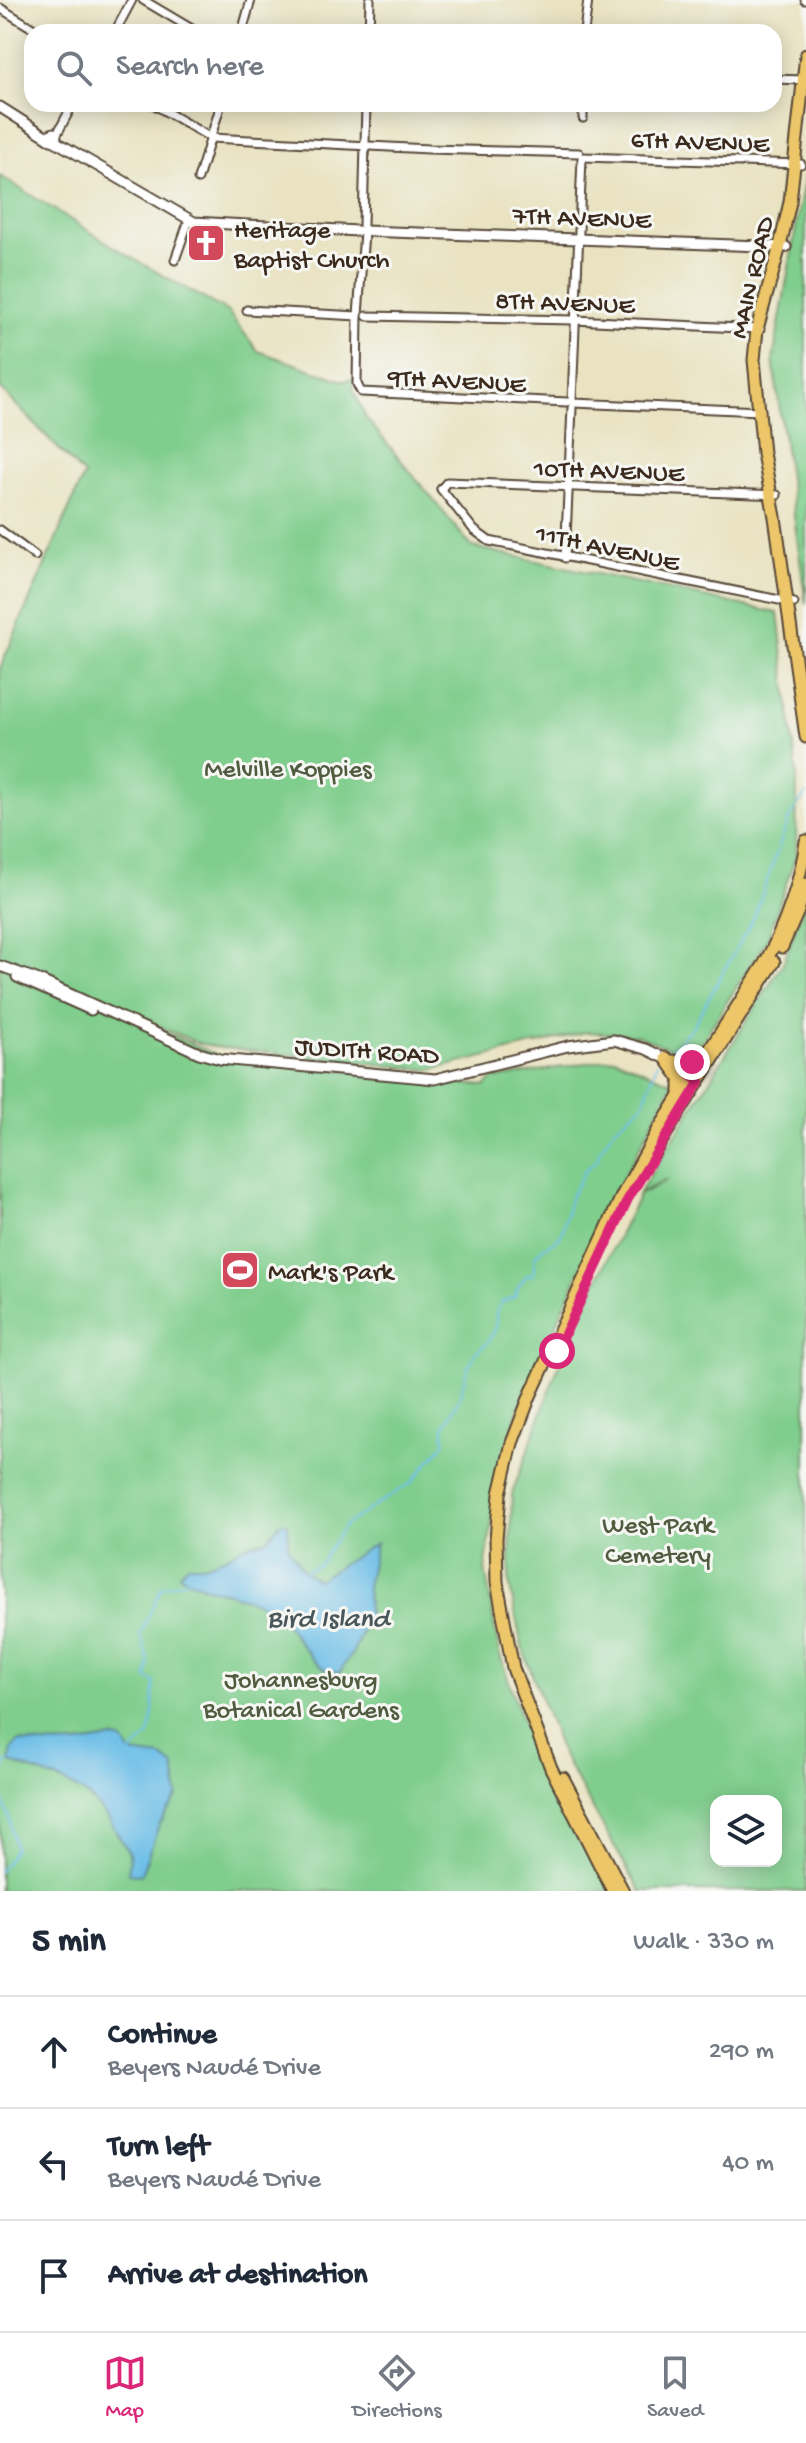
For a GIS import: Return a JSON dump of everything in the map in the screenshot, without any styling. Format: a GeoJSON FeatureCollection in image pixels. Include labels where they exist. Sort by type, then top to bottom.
{"type":"FeatureCollection","features":[{"type":"Feature","properties":{"kind":"main road","name":"MAIN ROAD"},"geometry":{"type":"LineString","coordinates":[[790,603],[761,411],[760,329],[794,214],[806,55]]}},
{"type":"Feature","properties":{"kind":"main road","name":"MAIN ROAD"},"geometry":{"type":"LineString","coordinates":[[798,164],[806,124]]}},
{"type":"Feature","properties":{"kind":"main road"},"geometry":{"type":"LineString","coordinates":[[790,603],[806,692]]}},
{"type":"Feature","properties":{"kind":"main road"},"geometry":{"type":"LineString","coordinates":[[790,603],[806,737]]}},
{"type":"Feature","properties":{"kind":"main road"},"geometry":{"type":"LineString","coordinates":[[613,1891],[565,1798],[518,1683],[499,1598],[497,1518],[505,1466],[530,1396],[622,1196],[778,938],[796,892],[806,841]]}},
{"type":"Feature","properties":{"kind":"main road"},"geometry":{"type":"LineString","coordinates":[[623,1891],[564,1779],[521,1673],[506,1604],[503,1556],[505,1506],[523,1433],[581,1298],[634,1186],[696,1078],[775,960],[794,920],[806,884]]}},
{"type":"Feature","properties":{"kind":"main road"},"geometry":{"type":"LineString","coordinates":[[668,1059],[692,1062],[704,1058]]}},
{"type":"Feature","properties":{"kind":"main road"},"geometry":{"type":"LineString","coordinates":[[668,1059],[680,1078],[680,1096]]}},
{"type":"Feature","properties":{"kind":"street"},"geometry":{"type":"LineString","coordinates":[[120,24],[134,0]]}},
{"type":"Feature","properties":{"kind":"street"},"geometry":{"type":"LineString","coordinates":[[146,0],[185,24]]}},
{"type":"Feature","properties":{"kind":"street"},"geometry":{"type":"LineString","coordinates":[[244,24],[251,0]]}},
{"type":"Feature","properties":{"kind":"street"},"geometry":{"type":"LineString","coordinates":[[369,24],[370,0]]}},
{"type":"Feature","properties":{"kind":"street"},"geometry":{"type":"LineString","coordinates":[[585,24],[587,2]]}},
{"type":"Feature","properties":{"kind":"street"},"geometry":{"type":"LineString","coordinates":[[0,8],[26,24]]}},
{"type":"Feature","properties":{"kind":"street"},"geometry":{"type":"LineString","coordinates":[[782,79],[803,80]]}},
{"type":"Feature","properties":{"kind":"street","name":"7TH AVENUE"},"geometry":{"type":"LineString","coordinates":[[0,107],[54,135],[70,148],[189,220],[214,224],[783,247]]}},
{"type":"Feature","properties":{"kind":"street"},"geometry":{"type":"LineString","coordinates":[[54,135],[68,112]]}},
{"type":"Feature","properties":{"kind":"street","name":"6TH AVENUE"},"geometry":{"type":"LineString","coordinates":[[167,112],[211,138],[798,164]]}},
{"type":"Feature","properties":{"kind":"street"},"geometry":{"type":"LineString","coordinates":[[198,179],[219,112]]}},
{"type":"Feature","properties":{"kind":"street"},"geometry":{"type":"LineString","coordinates":[[362,316],[366,112]]}},
{"type":"Feature","properties":{"kind":"street"},"geometry":{"type":"LineString","coordinates":[[583,112],[583,118]]}},
{"type":"Feature","properties":{"kind":"street"},"geometry":{"type":"LineString","coordinates":[[565,558],[580,156]]}},
{"type":"Feature","properties":{"kind":"street"},"geometry":{"type":"LineString","coordinates":[[175,260],[189,220]]}},
{"type":"Feature","properties":{"kind":"street","name":"8TH AVENUE"},"geometry":{"type":"LineString","coordinates":[[247,310],[760,329]]}},
{"type":"Feature","properties":{"kind":"street","name":"9TH AVENUE"},"geometry":{"type":"LineString","coordinates":[[362,316],[357,384],[363,394],[761,411]]}},
{"type":"Feature","properties":{"kind":"street","name":"10TH AVENUE"},"geometry":{"type":"LineString","coordinates":[[442,486],[447,482],[774,495]]}},
{"type":"Feature","properties":{"kind":"street","name":"11TH AVENUE"},"geometry":{"type":"LineString","coordinates":[[442,486],[441,492],[481,537],[489,541],[790,603]]}},
{"type":"Feature","properties":{"kind":"street"},"geometry":{"type":"LineString","coordinates":[[0,530],[35,556]]}},
{"type":"Feature","properties":{"kind":"street","name":"JUDITH ROAD"},"geometry":{"type":"LineString","coordinates":[[2,967],[68,1001],[220,1059],[429,1079],[594,1041],[614,1040],[633,1044],[668,1059],[696,1078]]}},
{"type":"Feature","properties":{"kind":"green space"},"geometry":{"type":"Polygon","coordinates":[[[806,169],[806,604],[773,360],[806,169]]]}},
{"type":"Feature","properties":{"kind":"green space","name":"Melville Koppies"},"geometry":{"type":"Polygon","coordinates":[[[0,176],[134,259],[228,312],[258,351],[343,381],[355,378],[353,389],[366,418],[472,547],[778,613],[797,773],[796,855],[767,939],[692,1057],[636,1035],[586,1032],[431,1070],[215,1047],[198,1043],[0,958],[0,668],[84,475],[0,388],[0,176]]]}},
{"type":"Feature","properties":{"kind":"green space","name":"West Park Cemetery"},"geometry":{"type":"Polygon","coordinates":[[[806,900],[806,1891],[640,1891],[562,1755],[522,1647],[509,1582],[512,1494],[569,1337],[639,1195],[667,1180],[639,1193],[783,963],[806,900]]]}},
{"type":"Feature","properties":{"kind":"green space","name":"Johannesburg Botanical Gardens"},"geometry":{"type":"Polygon","coordinates":[[[0,960],[224,1058],[485,1086],[493,1079],[615,1058],[673,1083],[611,1202],[519,1407],[505,1452],[485,1569],[499,1652],[527,1735],[567,1818],[613,1891],[0,1891],[0,960]]]}},
{"type":"Feature","properties":{"kind":"water","name":"Bird Island"},"geometry":{"type":"Polygon","coordinates":[[[280,1523],[288,1523],[288,1546],[304,1571],[318,1580],[376,1543],[367,1587],[368,1617],[354,1650],[340,1672],[321,1667],[313,1660],[285,1622],[267,1607],[203,1586],[179,1574],[188,1565],[203,1565],[226,1557],[244,1546],[266,1540],[280,1523]]]}},
{"type":"Feature","properties":{"kind":"water"},"geometry":{"type":"Polygon","coordinates":[[[113,1738],[123,1741],[131,1753],[162,1757],[174,1766],[178,1796],[159,1825],[141,1875],[128,1873],[128,1851],[106,1816],[84,1793],[10,1762],[12,1748],[19,1741],[66,1744],[113,1738]]]}},
{"type":"Feature","properties":{"kind":"waterway"},"geometry":{"type":"LineString","coordinates":[[670,1051],[693,1026],[754,917],[790,816],[806,794]]}},
{"type":"Feature","properties":{"kind":"waterway"},"geometry":{"type":"LineString","coordinates":[[305,1571],[319,1565],[345,1525],[411,1483],[444,1444],[444,1427],[460,1396],[467,1370],[475,1353],[487,1343],[496,1328],[496,1313],[502,1302],[515,1297],[527,1275],[533,1275],[538,1252],[561,1236],[570,1198],[585,1170],[597,1160],[614,1129],[643,1104],[657,1063]]}},
{"type":"Feature","properties":{"kind":"waterway"},"geometry":{"type":"LineString","coordinates":[[130,1754],[149,1735],[153,1717],[154,1682],[147,1678],[149,1663],[140,1634],[162,1587],[188,1580]]}},
{"type":"Feature","properties":{"kind":"waterway"},"geometry":{"type":"LineString","coordinates":[[0,1781],[9,1762]]}},
{"type":"Feature","properties":{"kind":"waterway"},"geometry":{"type":"LineString","coordinates":[[0,1789],[15,1848],[0,1871]]}},
{"type":"Feature","properties":{"kind":"place","name":"Heritage Baptist Church"},"geometry":{"type":"Point","coordinates":[206,243]}},
{"type":"Feature","properties":{"kind":"place","name":"Mark's Park"},"geometry":{"type":"Point","coordinates":[240,1270]}},
{"type":"Feature","properties":{"kind":"route"},"geometry":{"type":"LineString","coordinates":[[557,1351],[628,1199],[700,1081],[692,1076],[704,1058],[692,1062]]}}]}
